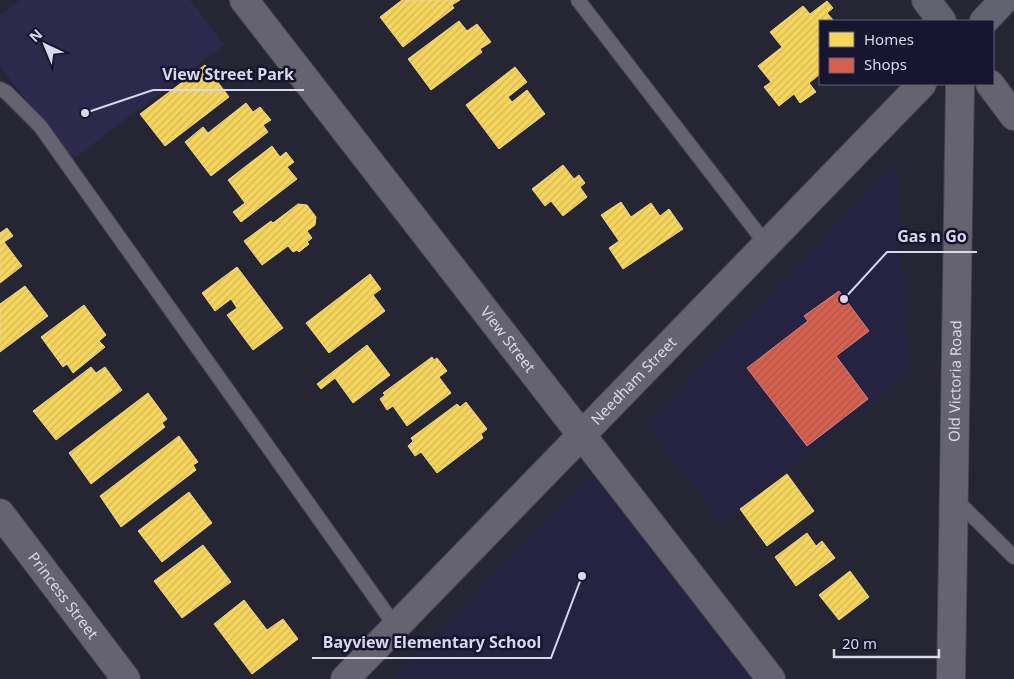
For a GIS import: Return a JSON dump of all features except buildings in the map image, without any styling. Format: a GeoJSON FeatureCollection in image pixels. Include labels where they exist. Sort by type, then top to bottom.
{"type":"FeatureCollection","features":[{"type":"Feature","properties":{"kind":"main road"},"geometry":{"type":"LineString","coordinates":[[926,0],[941,20]]}},
{"type":"Feature","properties":{"kind":"main road"},"geometry":{"type":"LineString","coordinates":[[985,20],[1004,0]]}},
{"type":"Feature","properties":{"kind":"street","name":"View Street"},"geometry":{"type":"LineString","coordinates":[[244,0],[771,679]]}},
{"type":"Feature","properties":{"kind":"street","name":"Needham Street"},"geometry":{"type":"LineString","coordinates":[[345,679],[921,85]]}},
{"type":"Feature","properties":{"kind":"street","name":"Old Victoria Road"},"geometry":{"type":"LineString","coordinates":[[951,679],[960,85]]}},
{"type":"Feature","properties":{"kind":"street"},"geometry":{"type":"LineString","coordinates":[[991,85],[1014,116]]}},
{"type":"Feature","properties":{"kind":"street","name":"Princess Street"},"geometry":{"type":"LineString","coordinates":[[0,512],[126,679]]}},
{"type":"Feature","properties":{"kind":"lane"},"geometry":{"type":"LineString","coordinates":[[578,0],[766,244]]}},
{"type":"Feature","properties":{"kind":"lane"},"geometry":{"type":"LineString","coordinates":[[0,88],[40,126],[396,627]]}},
{"type":"Feature","properties":{"kind":"lane"},"geometry":{"type":"LineString","coordinates":[[954,497],[1014,557]]}},
{"type":"Feature","properties":{"kind":"shaded area"},"geometry":{"type":"Polygon","coordinates":[[[20,0],[190,0],[224,45],[72,160],[0,66],[0,15],[20,0]]]}},
{"type":"Feature","properties":{"kind":"shaded area"},"geometry":{"type":"Polygon","coordinates":[[[896,162],[908,372],[722,523],[646,425],[896,162]]]}},
{"type":"Feature","properties":{"kind":"shaded area"},"geometry":{"type":"Polygon","coordinates":[[[591,474],[751,679],[393,679],[591,474]]]}},
{"type":"Feature","properties":{"kind":"place","name":"View Street Park"},"geometry":{"type":"Point","coordinates":[85,113]}},
{"type":"Feature","properties":{"kind":"place","name":"Gas n Go"},"geometry":{"type":"Point","coordinates":[844,299]}},
{"type":"Feature","properties":{"kind":"place","name":"Bayview Elementary School"},"geometry":{"type":"Point","coordinates":[582,576]}}]}
